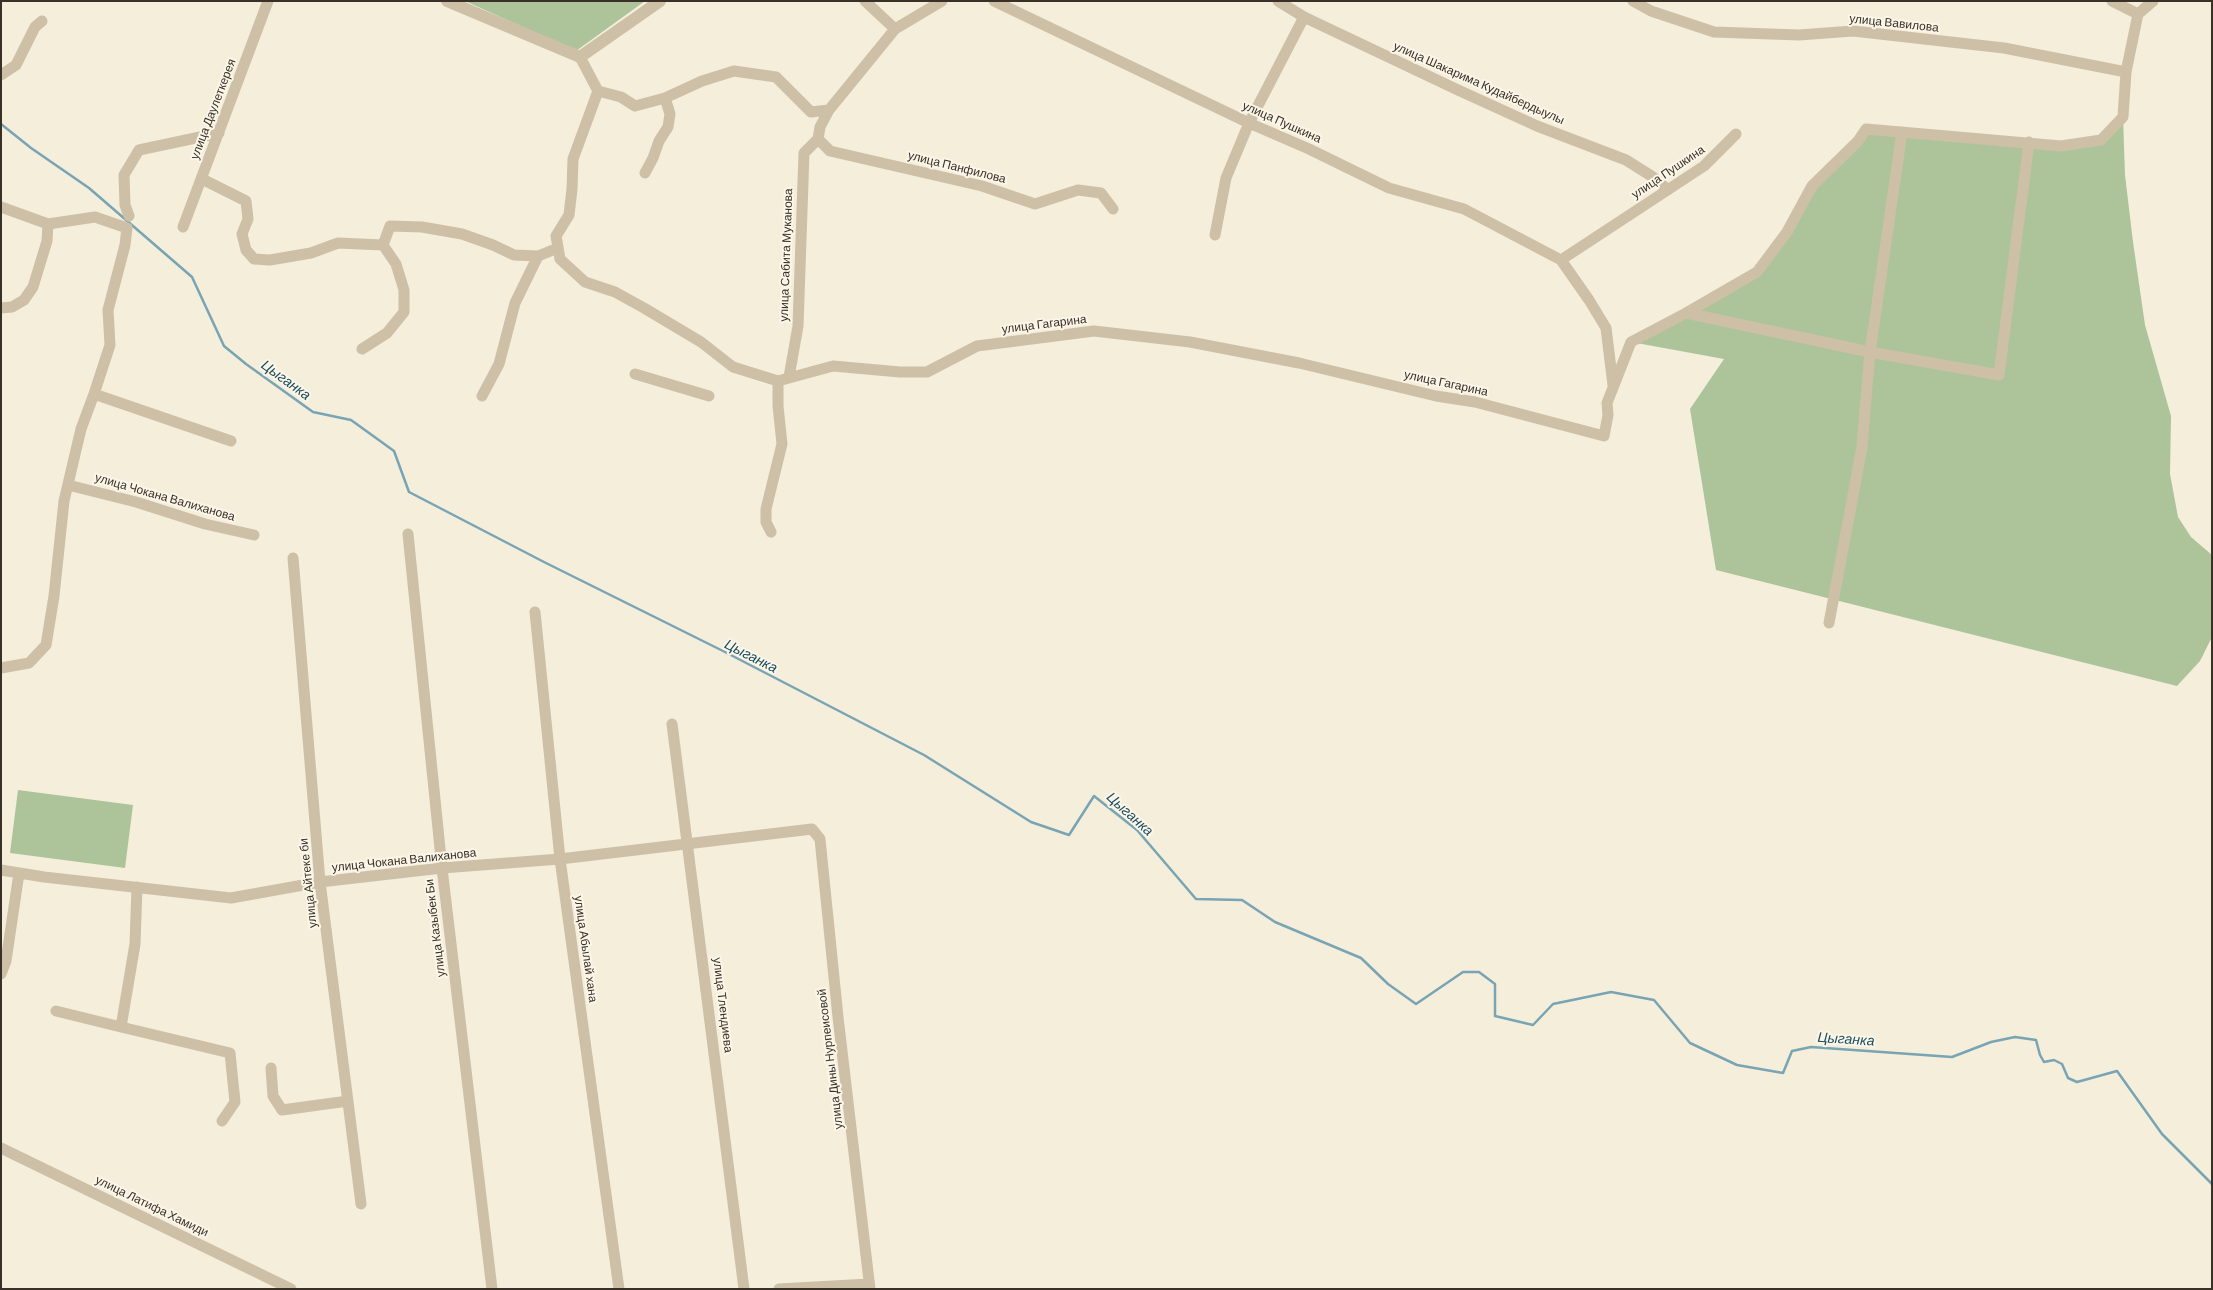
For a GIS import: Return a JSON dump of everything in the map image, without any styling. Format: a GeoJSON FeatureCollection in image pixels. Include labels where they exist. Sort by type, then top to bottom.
{"type":"FeatureCollection","features":[{"type":"Feature","properties":{"kind":"street","name":"улица Даулеткерея"},"geometry":{"type":"LineString","coordinates":[[184,227],[268,1]]}},
{"type":"Feature","properties":{"kind":"street"},"geometry":{"type":"LineString","coordinates":[[447,1],[580,57],[598,91],[621,97],[635,106],[665,98],[702,81],[734,71],[776,76],[811,112],[820,127]]}},
{"type":"Feature","properties":{"kind":"street"},"geometry":{"type":"LineString","coordinates":[[580,57],[660,1]]}},
{"type":"Feature","properties":{"kind":"street"},"geometry":{"type":"LineString","coordinates":[[865,1],[895,29]]}},
{"type":"Feature","properties":{"kind":"street"},"geometry":{"type":"LineString","coordinates":[[818,139],[820,127],[830,110],[895,29],[942,1]]}},
{"type":"Feature","properties":{"kind":"street","name":"улица Пушкина"},"geometry":{"type":"LineString","coordinates":[[994,1],[1249,123],[1309,148],[1389,188],[1464,209],[1561,260],[1606,328],[1614,387]]}},
{"type":"Feature","properties":{"kind":"street","name":"улица Шакарима Кудайбердыулы"},"geometry":{"type":"LineString","coordinates":[[1278,1],[1304,17],[1528,122],[1626,160],[1653,177],[1668,190]]}},
{"type":"Feature","properties":{"kind":"street","name":"улица Вавилова"},"geometry":{"type":"LineString","coordinates":[[1633,1],[1651,11],[1714,32],[1799,35],[1853,31],[2004,48],[2126,72]]}},
{"type":"Feature","properties":{"kind":"street"},"geometry":{"type":"LineString","coordinates":[[2112,1],[2138,14]]}},
{"type":"Feature","properties":{"kind":"street"},"geometry":{"type":"LineString","coordinates":[[1614,387],[1631,342],[1757,272],[1786,232],[1812,186],[1858,141],[1866,129],[2061,146],[2101,140],[2123,116],[2126,72],[2138,14],[2153,1]]}},
{"type":"Feature","properties":{"kind":"street"},"geometry":{"type":"LineString","coordinates":[[1215,235],[1226,178],[1249,123],[1304,17]]}},
{"type":"Feature","properties":{"kind":"street"},"geometry":{"type":"LineString","coordinates":[[1,75],[16,66],[35,27],[42,21]]}},
{"type":"Feature","properties":{"kind":"street"},"geometry":{"type":"LineString","coordinates":[[598,91],[573,159],[572,189],[568,215],[556,236],[560,259],[585,282],[615,292],[644,308],[701,342],[733,367],[784,379]]}},
{"type":"Feature","properties":{"kind":"street"},"geometry":{"type":"LineString","coordinates":[[645,174],[659,141],[668,128],[670,114],[665,98]]}},
{"type":"Feature","properties":{"kind":"street"},"geometry":{"type":"LineString","coordinates":[[811,112],[830,110]]}},
{"type":"Feature","properties":{"kind":"street"},"geometry":{"type":"LineString","coordinates":[[1828,623],[1862,447],[1870,352],[1902,132]]}},
{"type":"Feature","properties":{"kind":"street"},"geometry":{"type":"LineString","coordinates":[[129,216],[125,205],[124,174],[139,150],[219,133]]}},
{"type":"Feature","properties":{"kind":"street","name":"улица Пушкина"},"geometry":{"type":"LineString","coordinates":[[1561,260],[1704,166],[1736,134]]}},
{"type":"Feature","properties":{"kind":"street","name":"улица Панфилова"},"geometry":{"type":"LineString","coordinates":[[818,139],[830,151],[982,186],[1035,204],[1078,190],[1101,193],[1112,209]]}},
{"type":"Feature","properties":{"kind":"street","name":"улица Сабита Муканова"},"geometry":{"type":"LineString","coordinates":[[772,532],[766,522],[766,508],[782,444],[778,406],[798,326],[804,153],[818,139]]}},
{"type":"Feature","properties":{"kind":"street"},"geometry":{"type":"LineString","coordinates":[[1686,313],[1870,352],[1999,376],[2029,142]]}},
{"type":"Feature","properties":{"kind":"street"},"geometry":{"type":"LineString","coordinates":[[202,178],[246,201],[248,219],[242,234],[246,250],[254,259],[270,260],[311,253],[338,243],[383,245]]}},
{"type":"Feature","properties":{"kind":"street"},"geometry":{"type":"LineString","coordinates":[[1,207],[48,224],[95,217],[127,228],[125,245],[108,310],[110,345],[81,429],[64,501],[54,596],[46,644],[29,663],[1,668]]}},
{"type":"Feature","properties":{"kind":"street"},"geometry":{"type":"LineString","coordinates":[[1,308],[12,307],[24,300],[33,287],[47,241],[48,224]]}},
{"type":"Feature","properties":{"kind":"street"},"geometry":{"type":"LineString","coordinates":[[383,245],[390,226],[422,226],[462,234],[514,255],[538,256],[558,248]]}},
{"type":"Feature","properties":{"kind":"street"},"geometry":{"type":"LineString","coordinates":[[362,349],[387,333],[404,312],[404,290],[396,264],[383,245]]}},
{"type":"Feature","properties":{"kind":"street"},"geometry":{"type":"LineString","coordinates":[[482,396],[499,364],[515,303],[538,256]]}},
{"type":"Feature","properties":{"kind":"street","name":"улица Гагарина"},"geometry":{"type":"LineString","coordinates":[[784,379],[833,366],[900,372],[928,372],[977,346],[1094,331],[1190,342],[1299,362],[1436,396],[1475,402],[1604,436],[1608,416],[1607,403],[1614,387]]}},
{"type":"Feature","properties":{"kind":"street"},"geometry":{"type":"LineString","coordinates":[[635,374],[709,396]]}},
{"type":"Feature","properties":{"kind":"street"},"geometry":{"type":"LineString","coordinates":[[94,394],[231,441]]}},
{"type":"Feature","properties":{"kind":"street","name":"улица Чокана Валиханова"},"geometry":{"type":"LineString","coordinates":[[68,485],[136,502],[205,524],[254,535]]}},
{"type":"Feature","properties":{"kind":"street","name":"улица Казыбек Би"},"geometry":{"type":"LineString","coordinates":[[408,534],[442,868],[492,1289]]}},
{"type":"Feature","properties":{"kind":"street","name":"улица Айтеке би"},"geometry":{"type":"LineString","coordinates":[[293,558],[320,882],[361,1204]]}},
{"type":"Feature","properties":{"kind":"street","name":"улица Абылай хана"},"geometry":{"type":"LineString","coordinates":[[535,612],[560,859],[619,1289]]}},
{"type":"Feature","properties":{"kind":"street","name":"улица Тлендиева"},"geometry":{"type":"LineString","coordinates":[[672,724],[689,844],[744,1289]]}},
{"type":"Feature","properties":{"kind":"street","name":"улица Чокана Валиханова"},"geometry":{"type":"LineString","coordinates":[[1,870],[231,898],[320,882],[442,868],[560,859],[812,829]]}},
{"type":"Feature","properties":{"kind":"street","name":"улица Дины Нурпеисовой"},"geometry":{"type":"LineString","coordinates":[[812,829],[820,839],[838,1017],[870,1287]]}},
{"type":"Feature","properties":{"kind":"street"},"geometry":{"type":"LineString","coordinates":[[1,974],[6,961],[19,873]]}},
{"type":"Feature","properties":{"kind":"street"},"geometry":{"type":"LineString","coordinates":[[121,1027],[135,944],[137,887]]}},
{"type":"Feature","properties":{"kind":"street"},"geometry":{"type":"LineString","coordinates":[[56,1010],[230,1053],[235,1102],[222,1121]]}},
{"type":"Feature","properties":{"kind":"street"},"geometry":{"type":"LineString","coordinates":[[271,1068],[273,1096],[282,1110],[348,1101]]}},
{"type":"Feature","properties":{"kind":"street","name":"улица Латифа Хамиди"},"geometry":{"type":"LineString","coordinates":[[1,1148],[291,1289]]}},
{"type":"Feature","properties":{"kind":"street"},"geometry":{"type":"LineString","coordinates":[[780,1289],[870,1287]]}},
{"type":"Feature","properties":{"kind":"green space"},"geometry":{"type":"Polygon","coordinates":[[[465,1],[645,1],[576,51],[465,1]]]}},
{"type":"Feature","properties":{"kind":"green space"},"geometry":{"type":"Polygon","coordinates":[[[2123,117],[2125,175],[2133,242],[2145,325],[2171,416],[2170,474],[2178,517],[2191,537],[2212,555],[2212,637],[2200,661],[2177,686],[1716,570],[1690,409],[1724,359],[1631,342],[1757,272],[1812,186],[1866,129],[2029,142],[2101,140],[2123,117]]]}},
{"type":"Feature","properties":{"kind":"green space"},"geometry":{"type":"Polygon","coordinates":[[[18,790],[133,805],[125,868],[10,853],[18,790]]]}},
{"type":"Feature","properties":{"kind":"waterway","name":"Цыганка"},"geometry":{"type":"LineString","coordinates":[[1,124],[31,148],[89,188],[192,277],[224,346],[313,412],[351,420],[394,451],[409,492],[924,755],[1031,822],[1069,835],[1094,796],[1137,830],[1196,899],[1242,900],[1275,922],[1361,958],[1388,984],[1416,1004],[1463,972],[1479,972],[1495,984],[1495,1016],[1533,1025],[1553,1004],[1611,992],[1654,1000],[1690,1043],[1737,1065],[1783,1073],[1792,1051],[1811,1047],[1952,1057],[1991,1042],[2015,1037],[2036,1040],[2044,1062],[2054,1060],[2062,1064],[2068,1078],[2077,1082],[2117,1071],[2162,1134],[2212,1184]]}}]}
